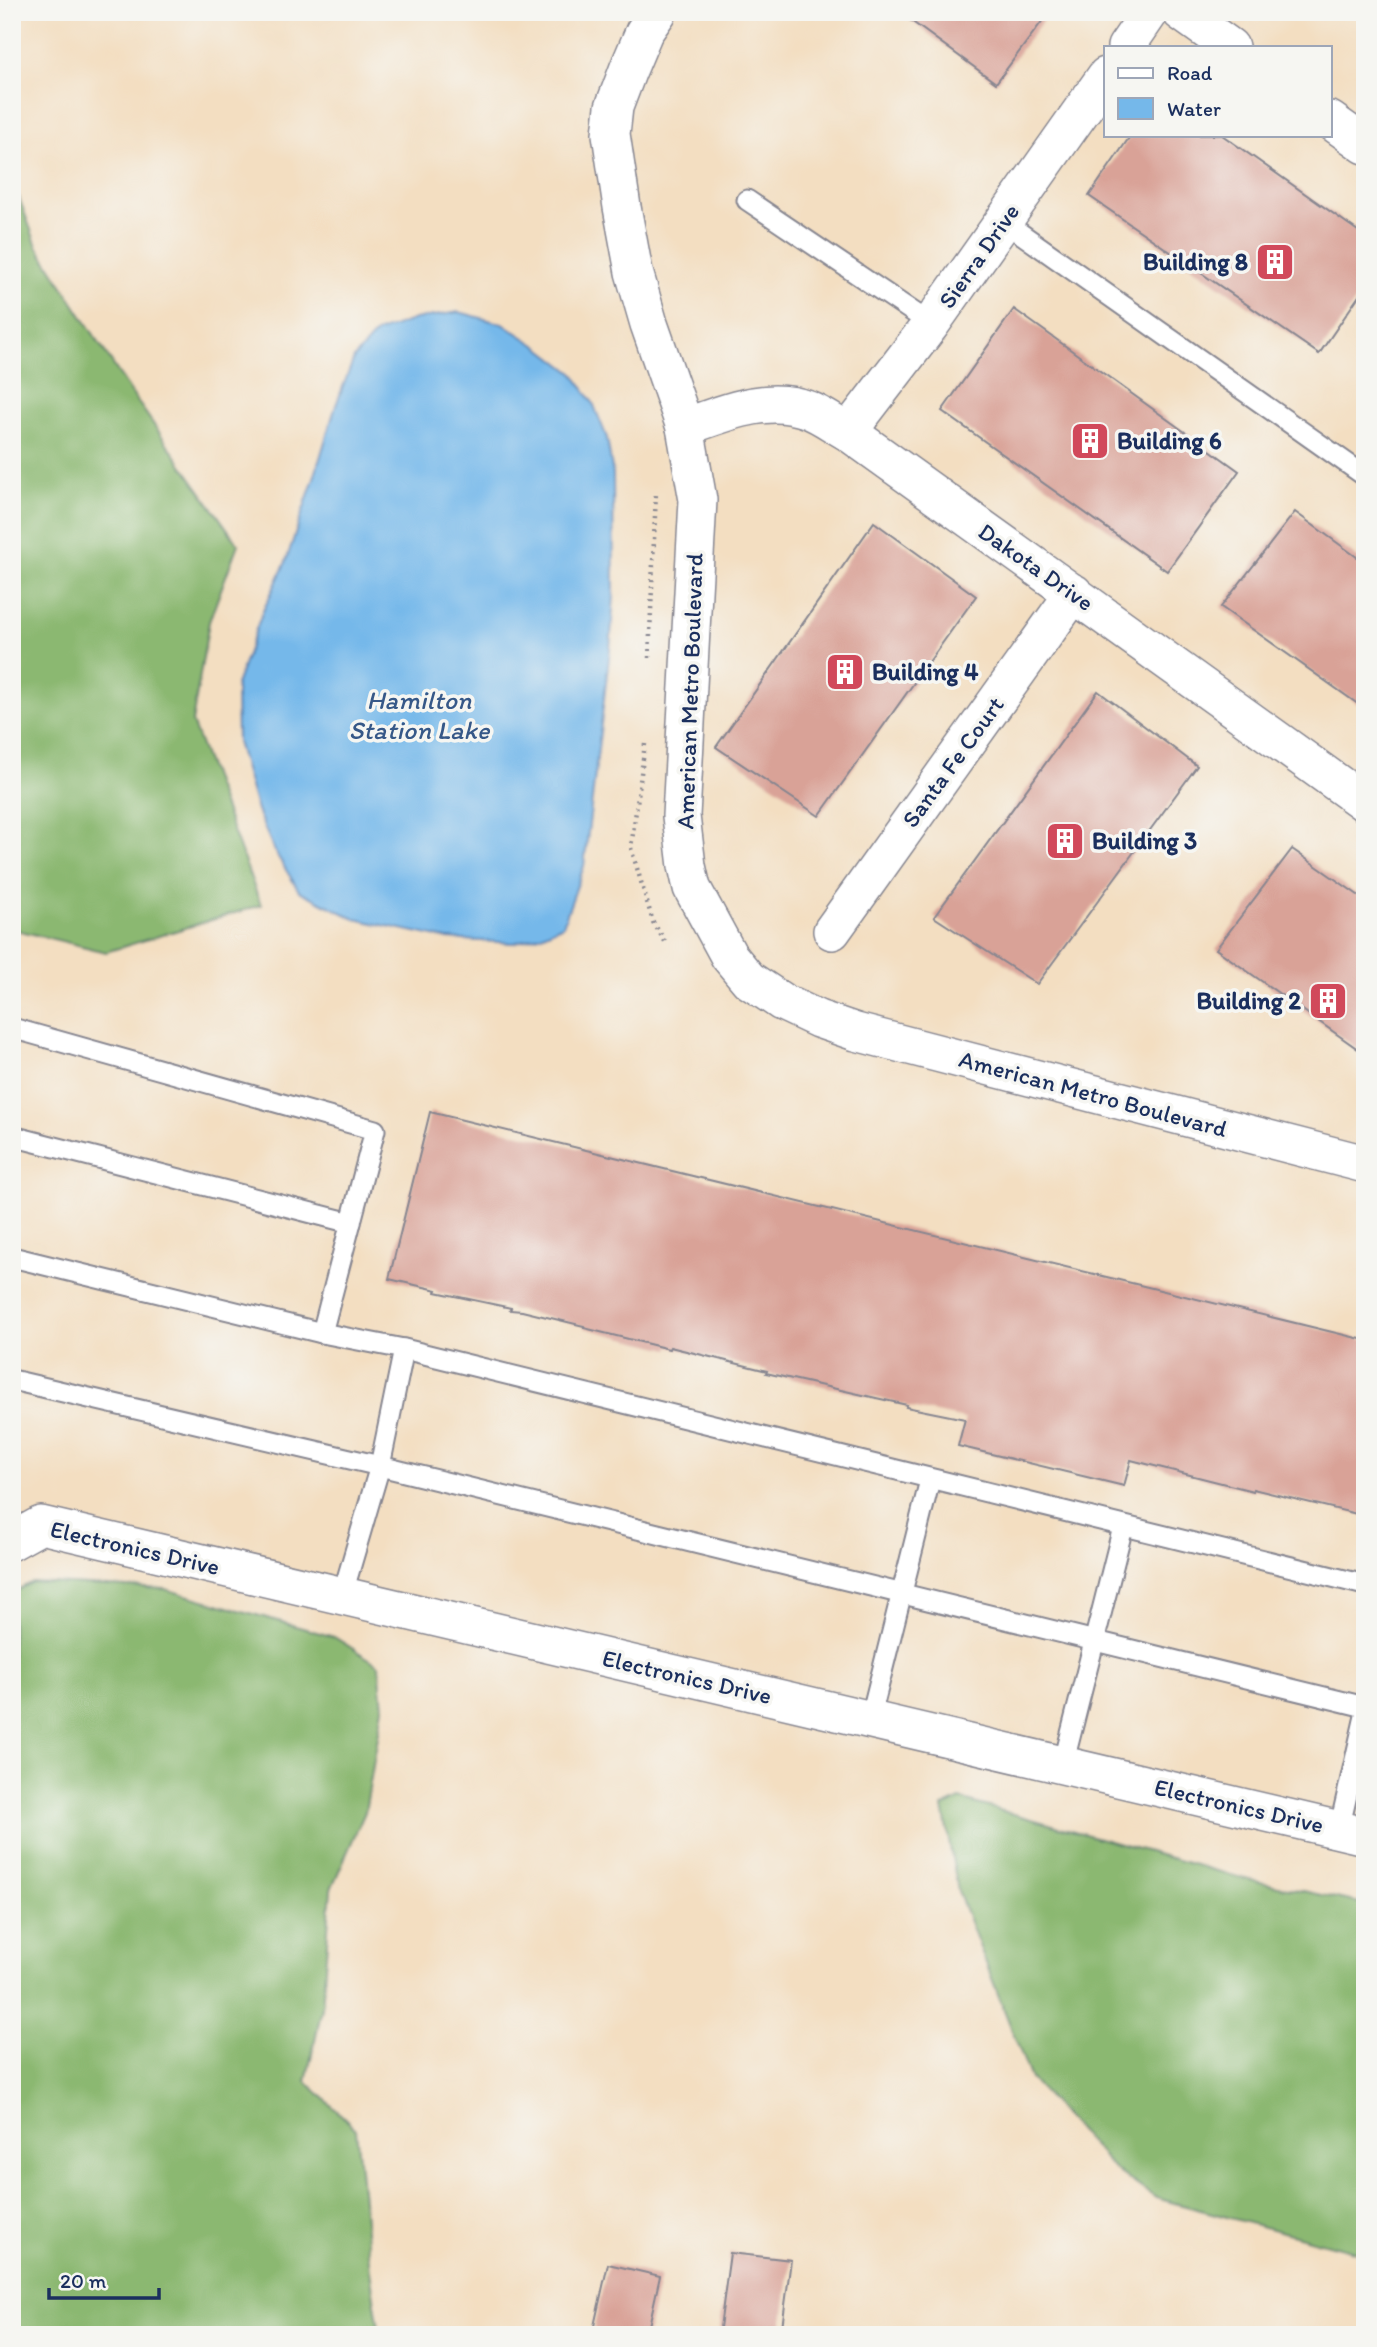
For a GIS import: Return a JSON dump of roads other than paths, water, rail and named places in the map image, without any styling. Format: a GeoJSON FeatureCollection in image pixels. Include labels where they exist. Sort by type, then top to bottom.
{"type":"FeatureCollection","features":[{"type":"Feature","properties":{"kind":"street","name":"American Metro Boulevard"},"geometry":{"type":"LineString","coordinates":[[658,12],[644,32],[628,70],[614,107],[611,134],[635,272],[649,324],[685,427],[698,500],[681,816],[691,888],[729,956],[749,980],[782,1002],[818,1019],[856,1032],[1365,1164]]}},
{"type":"Feature","properties":{"kind":"street"},"geometry":{"type":"LineString","coordinates":[[1127,46],[1150,12]]}},
{"type":"Feature","properties":{"kind":"street"},"geometry":{"type":"LineString","coordinates":[[1181,12],[1229,46]]}},
{"type":"Feature","properties":{"kind":"street","name":"Sierra Drive"},"geometry":{"type":"LineString","coordinates":[[848,432],[931,324],[1104,79]]}},
{"type":"Feature","properties":{"kind":"street"},"geometry":{"type":"LineString","coordinates":[[1332,121],[1365,145]]}},
{"type":"Feature","properties":{"kind":"street","name":"Dakota Drive"},"geometry":{"type":"LineString","coordinates":[[685,427],[738,408],[772,403],[808,410],[848,432],[1365,803]]}},
{"type":"Feature","properties":{"kind":"street","name":"Santa Fe Court"},"geometry":{"type":"LineString","coordinates":[[832,931],[1074,593]]}},
{"type":"Feature","properties":{"kind":"street","name":"Electronics Drive"},"geometry":{"type":"LineString","coordinates":[[12,1541],[41,1525],[1352,1833]]}},
{"type":"Feature","properties":{"kind":"lane"},"geometry":{"type":"LineString","coordinates":[[747,200],[931,324]]}},
{"type":"Feature","properties":{"kind":"lane"},"geometry":{"type":"LineString","coordinates":[[1003,222],[1365,476]]}},
{"type":"Feature","properties":{"kind":"lane"},"geometry":{"type":"LineString","coordinates":[[12,1028],[375,1130],[322,1333]]}},
{"type":"Feature","properties":{"kind":"lane"},"geometry":{"type":"LineString","coordinates":[[12,1136],[351,1223]]}},
{"type":"Feature","properties":{"kind":"lane"},"geometry":{"type":"LineString","coordinates":[[12,1257],[322,1333],[404,1349],[1365,1586]]}},
{"type":"Feature","properties":{"kind":"lane"},"geometry":{"type":"LineString","coordinates":[[342,1596],[380,1466],[404,1349]]}},
{"type":"Feature","properties":{"kind":"lane"},"geometry":{"type":"LineString","coordinates":[[12,1380],[380,1466],[1365,1707]]}},
{"type":"Feature","properties":{"kind":"lane"},"geometry":{"type":"LineString","coordinates":[[870,1720],[930,1480]]}},
{"type":"Feature","properties":{"kind":"lane"},"geometry":{"type":"LineString","coordinates":[[1063,1765],[1123,1527]]}},
{"type":"Feature","properties":{"kind":"lane"},"geometry":{"type":"LineString","coordinates":[[1352,1833],[1365,1716]]}},
{"type":"Feature","properties":{"kind":"water","name":"Hamilton Station Lake"},"geometry":{"type":"Polygon","coordinates":[[[459,312],[503,324],[574,374],[593,403],[607,438],[613,474],[614,596],[584,866],[563,925],[514,943],[447,939],[355,919],[299,891],[275,852],[257,811],[237,742],[236,685],[262,613],[285,564],[336,405],[354,358],[376,333],[415,319],[459,312]]]}},
{"type":"Feature","properties":{"kind":"place","name":"Building 8"},"geometry":{"type":"Point","coordinates":[1275,262]}},
{"type":"Feature","properties":{"kind":"place","name":"Building 6"},"geometry":{"type":"Point","coordinates":[1090,441]}},
{"type":"Feature","properties":{"kind":"place","name":"Building 4"},"geometry":{"type":"Point","coordinates":[845,672]}},
{"type":"Feature","properties":{"kind":"place","name":"Building 3"},"geometry":{"type":"Point","coordinates":[1065,841]}},
{"type":"Feature","properties":{"kind":"place","name":"Building 2"},"geometry":{"type":"Point","coordinates":[1328,1001]}}]}
